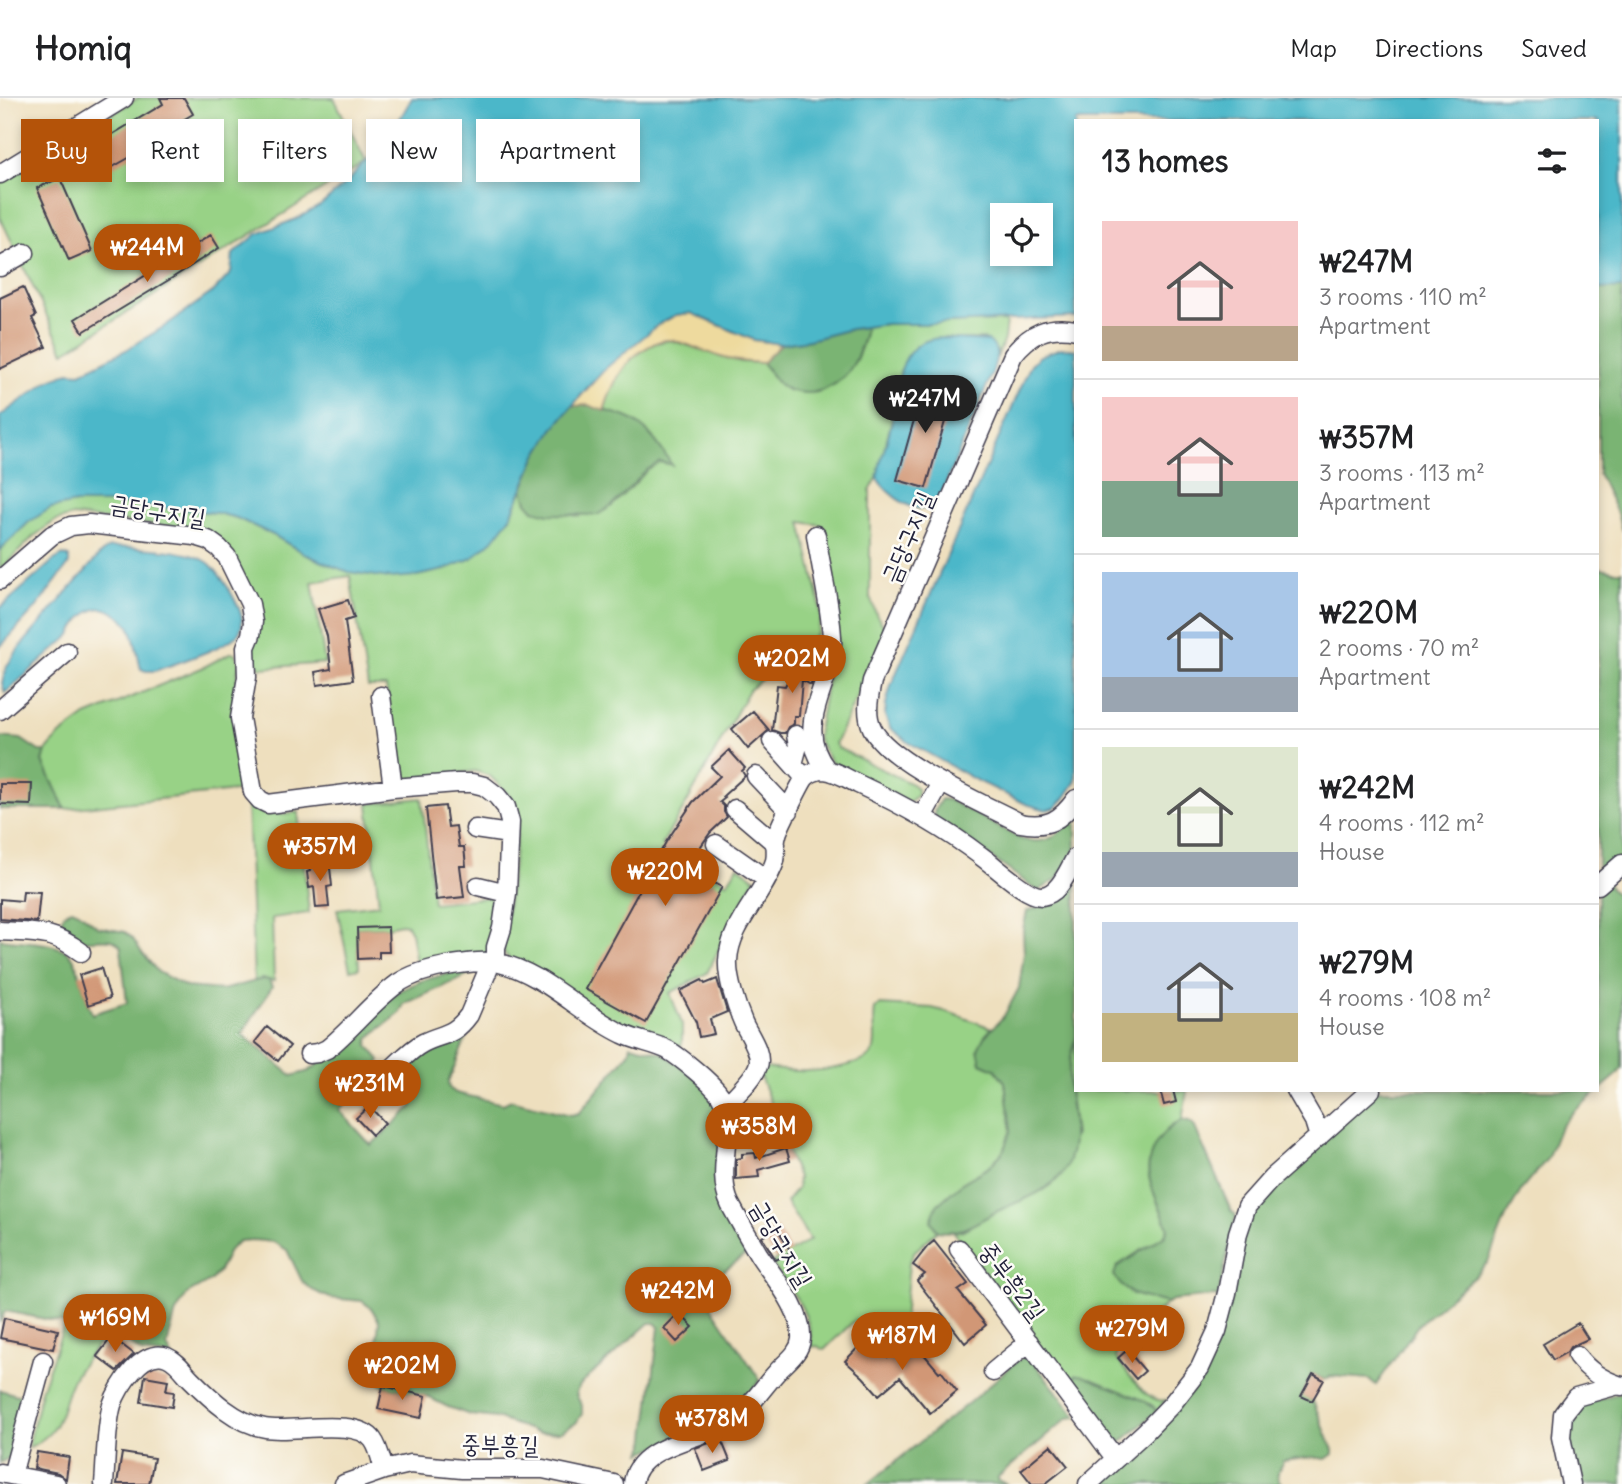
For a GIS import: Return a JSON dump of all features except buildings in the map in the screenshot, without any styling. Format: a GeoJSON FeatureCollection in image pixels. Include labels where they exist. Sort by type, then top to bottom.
{"type":"FeatureCollection","features":[{"type":"Feature","properties":{"kind":"street"},"geometry":{"type":"LineString","coordinates":[[0,174],[124,98]]}},
{"type":"Feature","properties":{"kind":"street"},"geometry":{"type":"LineString","coordinates":[[0,267],[25,253]]}},
{"type":"Feature","properties":{"kind":"street","name":"금당구지길"},"geometry":{"type":"LineString","coordinates":[[1074,330],[1061,327],[1040,332],[1023,342],[1013,355],[872,681],[867,706],[872,729],[887,748],[940,783],[1020,823],[1034,826],[1049,824],[1060,817],[1074,801]]}},
{"type":"Feature","properties":{"kind":"street","name":"금당구지길"},"geometry":{"type":"LineString","coordinates":[[0,580],[52,535],[71,526],[89,524],[195,536],[208,540],[227,557],[250,604],[253,622],[247,647],[247,677],[240,719],[253,792],[260,800],[268,804],[393,789],[472,783],[484,786],[506,807],[510,822],[507,893],[494,963],[463,1022],[446,1035],[423,1042],[385,1075]]}},
{"type":"Feature","properties":{"kind":"street"},"geometry":{"type":"LineString","coordinates":[[816,535],[832,638],[831,658],[814,710],[811,737],[814,750],[827,770]]}},
{"type":"Feature","properties":{"kind":"street"},"geometry":{"type":"LineString","coordinates":[[0,710],[67,652]]}},
{"type":"Feature","properties":{"kind":"street"},"geometry":{"type":"LineString","coordinates":[[382,696],[393,789]]}},
{"type":"Feature","properties":{"kind":"street"},"geometry":{"type":"LineString","coordinates":[[309,1054],[327,1049],[384,995],[416,974],[439,967],[476,962],[494,963],[511,966],[527,974],[623,1035],[667,1050],[712,1086],[724,1107],[758,1065],[758,1055],[742,1020],[732,988],[727,961],[732,939],[775,860],[777,834],[789,811],[799,771],[796,735]]}},
{"type":"Feature","properties":{"kind":"street"},"geometry":{"type":"LineString","coordinates":[[772,741],[799,771],[827,770],[883,796],[922,817],[981,855],[1029,892],[1041,896],[1052,892],[1074,860]]}},
{"type":"Feature","properties":{"kind":"street"},"geometry":{"type":"LineString","coordinates":[[756,776],[789,811]]}},
{"type":"Feature","properties":{"kind":"street"},"geometry":{"type":"LineString","coordinates":[[922,817],[940,783]]}},
{"type":"Feature","properties":{"kind":"street"},"geometry":{"type":"LineString","coordinates":[[735,809],[776,844]]}},
{"type":"Feature","properties":{"kind":"street"},"geometry":{"type":"LineString","coordinates":[[475,829],[509,834]]}},
{"type":"Feature","properties":{"kind":"street"},"geometry":{"type":"LineString","coordinates":[[716,844],[766,879]]}},
{"type":"Feature","properties":{"kind":"street"},"geometry":{"type":"LineString","coordinates":[[1599,885],[1622,864]]}},
{"type":"Feature","properties":{"kind":"street"},"geometry":{"type":"LineString","coordinates":[[478,886],[507,893]]}},
{"type":"Feature","properties":{"kind":"street"},"geometry":{"type":"LineString","coordinates":[[0,931],[58,937],[81,952]]}},
{"type":"Feature","properties":{"kind":"street"},"geometry":{"type":"LineString","coordinates":[[1297,1092],[1314,1121],[1319,1137]]}},
{"type":"Feature","properties":{"kind":"street"},"geometry":{"type":"LineString","coordinates":[[1088,1484],[1172,1404],[1200,1368],[1217,1331],[1238,1233],[1247,1206],[1272,1178],[1369,1092]]}},
{"type":"Feature","properties":{"kind":"street","name":"금당구지길"},"geometry":{"type":"LineString","coordinates":[[633,1484],[637,1466],[656,1452],[719,1428],[743,1412],[800,1346],[800,1324],[794,1310],[758,1254],[726,1194],[723,1181],[726,1120],[724,1107]]}},
{"type":"Feature","properties":{"kind":"street","name":"중부흥2길"},"geometry":{"type":"LineString","coordinates":[[959,1249],[1115,1458]]}},
{"type":"Feature","properties":{"kind":"street","name":"중부흥2길"},"geometry":{"type":"LineString","coordinates":[[993,1372],[1028,1342]]}},
{"type":"Feature","properties":{"kind":"street"},"geometry":{"type":"LineString","coordinates":[[104,1484],[110,1414],[116,1396],[135,1367],[145,1359],[158,1356],[168,1357],[215,1401],[250,1424],[288,1429],[332,1427],[368,1434],[378,1450],[384,1470]]}},
{"type":"Feature","properties":{"kind":"street"},"geometry":{"type":"LineString","coordinates":[[1577,1356],[1601,1379],[1620,1386]]}},
{"type":"Feature","properties":{"kind":"street"},"geometry":{"type":"LineString","coordinates":[[43,1361],[12,1477],[56,1484]]}},
{"type":"Feature","properties":{"kind":"street"},"geometry":{"type":"LineString","coordinates":[[1571,1484],[1561,1437],[1563,1413],[1576,1397],[1620,1386]]}},
{"type":"Feature","properties":{"kind":"street","name":"중부흥길"},"geometry":{"type":"LineString","coordinates":[[344,1484],[410,1464],[461,1469],[543,1469],[614,1484]]}},
{"type":"Feature","properties":{"kind":"green space"},"geometry":{"type":"Polygon","coordinates":[[[138,98],[334,98],[344,119],[238,119],[238,182],[334,182],[64,352],[0,217],[0,184],[21,171],[21,182],[112,182],[112,119],[104,119],[138,98]]]}},
{"type":"Feature","properties":{"kind":"green space"},"geometry":{"type":"Polygon","coordinates":[[[352,134],[366,162],[352,171],[352,134]]]}},
{"type":"Feature","properties":{"kind":"green space"},"geometry":{"type":"Polygon","coordinates":[[[1622,288],[1622,531],[1617,513],[1599,475],[1599,289],[1622,288]]]}},
{"type":"Feature","properties":{"kind":"green space"},"geometry":{"type":"Polygon","coordinates":[[[1006,321],[1004,339],[997,358],[997,351],[984,339],[940,338],[896,403],[877,478],[870,491],[870,597],[877,616],[887,631],[835,744],[838,748],[912,784],[917,788],[917,795],[911,801],[904,801],[830,761],[817,738],[836,628],[821,525],[801,522],[819,598],[821,618],[817,633],[749,690],[662,844],[727,883],[738,866],[755,878],[707,973],[670,993],[682,1024],[682,1044],[677,1049],[626,1032],[505,954],[502,947],[517,834],[517,808],[490,776],[475,771],[409,780],[398,774],[386,687],[368,687],[350,576],[312,582],[325,663],[261,668],[251,661],[256,609],[201,530],[73,516],[55,521],[33,537],[0,570],[0,550],[29,522],[50,508],[76,503],[113,503],[217,513],[237,518],[307,555],[335,567],[362,574],[416,576],[444,570],[472,558],[510,518],[523,489],[527,502],[579,516],[630,489],[647,470],[660,462],[659,447],[648,432],[627,419],[604,411],[610,389],[623,367],[639,351],[656,343],[670,340],[741,362],[762,363],[784,388],[813,393],[828,387],[854,363],[862,345],[865,327],[886,324],[1006,321]]]}},
{"type":"Feature","properties":{"kind":"green space"},"geometry":{"type":"Polygon","coordinates":[[[865,327],[864,338],[849,371],[826,389],[808,393],[784,388],[762,363],[781,344],[865,327]]]}},
{"type":"Feature","properties":{"kind":"green space"},"geometry":{"type":"Polygon","coordinates":[[[588,405],[626,417],[640,425],[672,465],[660,462],[647,470],[612,506],[597,515],[549,514],[534,510],[527,502],[523,489],[536,457],[553,429],[572,406],[588,405]]]}},
{"type":"Feature","properties":{"kind":"green space"},"geometry":{"type":"Polygon","coordinates":[[[1599,567],[1622,571],[1622,858],[1599,879],[1599,567]]]}},
{"type":"Feature","properties":{"kind":"green space"},"geometry":{"type":"Polygon","coordinates":[[[235,653],[239,663],[232,709],[244,790],[65,809],[43,762],[46,751],[60,735],[86,716],[204,667],[235,653]]]}},
{"type":"Feature","properties":{"kind":"green space"},"geometry":{"type":"Polygon","coordinates":[[[0,737],[21,739],[39,751],[46,751],[43,762],[65,809],[0,809],[0,737]]]}},
{"type":"Feature","properties":{"kind":"green space"},"geometry":{"type":"Polygon","coordinates":[[[422,798],[433,903],[492,897],[496,920],[488,954],[422,965],[416,963],[411,932],[407,925],[357,928],[359,968],[350,970],[337,909],[379,904],[368,804],[422,798]]]}},
{"type":"Feature","properties":{"kind":"green space"},"geometry":{"type":"Polygon","coordinates":[[[941,799],[949,800],[1021,839],[1031,841],[1053,837],[1074,816],[1074,852],[1056,880],[1038,891],[935,817],[934,811],[941,799]]]}},
{"type":"Feature","properties":{"kind":"green space"},"geometry":{"type":"Polygon","coordinates":[[[247,803],[271,814],[298,812],[309,913],[272,918],[274,981],[254,981],[247,803]]]}},
{"type":"Feature","properties":{"kind":"green space"},"geometry":{"type":"Polygon","coordinates":[[[1074,872],[1074,1045],[1069,1074],[1073,1142],[1067,1165],[1056,1180],[1034,1195],[964,1229],[937,1231],[931,1221],[937,1205],[962,1183],[989,1167],[1003,1152],[1011,1130],[1005,1082],[995,1069],[981,1063],[978,1049],[984,1037],[1004,1016],[1019,988],[1027,911],[1059,897],[1074,872]]]}},
{"type":"Feature","properties":{"kind":"green space"},"geometry":{"type":"Polygon","coordinates":[[[1606,882],[1622,901],[1622,1068],[1599,1090],[1599,888],[1606,882]]]}},
{"type":"Feature","properties":{"kind":"green space"},"geometry":{"type":"Polygon","coordinates":[[[72,909],[98,927],[125,932],[158,972],[186,987],[222,990],[263,979],[269,980],[272,987],[242,1034],[292,1076],[309,1071],[333,1053],[397,992],[421,981],[469,968],[478,971],[404,1004],[399,1014],[372,1035],[368,1046],[380,1060],[374,1077],[339,1110],[371,1145],[413,1106],[393,1081],[424,1052],[469,1031],[448,1082],[449,1088],[456,1093],[503,1104],[511,1100],[571,1115],[579,1113],[629,1053],[631,1045],[663,1053],[710,1088],[721,1109],[719,1180],[751,1251],[711,1280],[705,1290],[706,1299],[760,1380],[734,1414],[642,1453],[659,1327],[655,1323],[649,1323],[581,1384],[576,1392],[582,1405],[582,1414],[576,1423],[560,1432],[540,1433],[496,1418],[470,1415],[426,1396],[383,1386],[378,1382],[374,1369],[379,1321],[371,1308],[362,1301],[330,1298],[312,1290],[302,1281],[287,1250],[273,1242],[253,1240],[239,1241],[230,1249],[219,1271],[210,1281],[187,1294],[176,1312],[169,1337],[167,1347],[172,1356],[142,1353],[111,1329],[5,1311],[0,1323],[0,939],[42,943],[63,949],[75,962],[92,1014],[127,1003],[121,948],[110,940],[75,939],[67,934],[60,926],[63,915],[72,909]]]}},
{"type":"Feature","properties":{"kind":"green space"},"geometry":{"type":"Polygon","coordinates":[[[880,1005],[932,1008],[992,1028],[984,1037],[981,1063],[995,1069],[1005,1082],[1011,1130],[1003,1152],[989,1167],[962,1183],[931,1221],[937,1231],[914,1252],[909,1263],[903,1332],[887,1345],[855,1320],[824,1350],[817,1346],[811,1347],[811,1335],[804,1312],[771,1263],[810,1240],[786,1202],[797,1189],[798,1177],[776,1130],[776,1117],[760,1076],[763,1068],[822,1070],[853,1064],[869,1057],[874,1047],[875,1009],[880,1005]]]}},
{"type":"Feature","properties":{"kind":"green space"},"geometry":{"type":"Polygon","coordinates":[[[1074,1044],[1074,1092],[1187,1092],[1182,1120],[1163,1134],[1150,1157],[1149,1178],[1168,1228],[1165,1235],[1117,1266],[1131,1294],[1167,1303],[1117,1351],[1116,1358],[1145,1393],[1152,1398],[1166,1400],[1156,1412],[1150,1404],[1069,1387],[954,1232],[963,1230],[994,1212],[1075,1135],[1068,1075],[1074,1044]]]}},
{"type":"Feature","properties":{"kind":"green space"},"geometry":{"type":"Polygon","coordinates":[[[1374,1092],[1597,1092],[1573,1112],[1559,1129],[1547,1159],[1522,1189],[1506,1217],[1488,1262],[1419,1324],[1376,1385],[1369,1379],[1331,1376],[1325,1380],[1313,1374],[1302,1395],[1313,1401],[1333,1454],[1326,1459],[1312,1457],[1283,1461],[1278,1475],[1282,1484],[1095,1484],[1196,1379],[1249,1209],[1374,1092]]]}},
{"type":"Feature","properties":{"kind":"green space"},"geometry":{"type":"Polygon","coordinates":[[[1182,1120],[1194,1125],[1231,1211],[1236,1215],[1218,1297],[1173,1300],[1167,1303],[1130,1292],[1114,1275],[1117,1267],[1165,1235],[1168,1228],[1151,1186],[1149,1165],[1159,1139],[1182,1120]]]}},
{"type":"Feature","properties":{"kind":"green space"},"geometry":{"type":"Polygon","coordinates":[[[65,1323],[111,1329],[74,1377],[55,1426],[49,1434],[28,1448],[41,1391],[65,1323]]]}},
{"type":"Feature","properties":{"kind":"green space"},"geometry":{"type":"Polygon","coordinates":[[[1030,1358],[1077,1417],[1068,1418],[998,1477],[998,1480],[1007,1484],[868,1484],[1018,1360],[1030,1358]]]}},
{"type":"Feature","properties":{"kind":"green space"},"geometry":{"type":"Polygon","coordinates":[[[1076,1375],[1143,1400],[1156,1412],[1116,1447],[1068,1383],[1076,1375]]]}},
{"type":"Feature","properties":{"kind":"green space"},"geometry":{"type":"Polygon","coordinates":[[[0,1390],[28,1398],[10,1457],[0,1463],[0,1390]]]}},
{"type":"Feature","properties":{"kind":"green space"},"geometry":{"type":"Polygon","coordinates":[[[1622,1392],[1622,1484],[1576,1484],[1567,1437],[1569,1420],[1577,1406],[1622,1392]]]}},
{"type":"Feature","properties":{"kind":"sand"},"geometry":{"type":"Polygon","coordinates":[[[691,313],[754,340],[781,344],[762,363],[726,359],[686,344],[660,341],[639,352],[625,366],[604,411],[588,405],[572,406],[606,368],[632,345],[659,324],[676,315],[691,313]]]}},
{"type":"Feature","properties":{"kind":"water"},"geometry":{"type":"Polygon","coordinates":[[[412,98],[1622,98],[1622,288],[1599,289],[1599,119],[1074,119],[1074,317],[886,324],[781,344],[754,340],[691,313],[676,315],[659,324],[606,368],[587,388],[553,429],[536,457],[510,518],[493,540],[472,558],[444,570],[390,578],[349,572],[307,555],[237,518],[217,513],[113,503],[76,503],[51,508],[29,522],[0,550],[0,416],[48,381],[69,372],[80,373],[126,350],[165,326],[214,291],[231,273],[233,254],[257,234],[296,219],[321,205],[347,182],[352,182],[352,177],[366,162],[366,182],[462,182],[462,119],[400,119],[412,98]]]}},
{"type":"Feature","properties":{"kind":"water"},"geometry":{"type":"Polygon","coordinates":[[[940,338],[989,341],[995,348],[996,359],[937,504],[921,509],[895,498],[877,478],[906,358],[914,348],[925,341],[940,338]]]}},
{"type":"Feature","properties":{"kind":"water"},"geometry":{"type":"Polygon","coordinates":[[[1061,348],[1074,350],[1074,784],[1055,808],[1046,810],[1026,804],[974,779],[908,742],[890,728],[885,716],[891,685],[1031,364],[1040,356],[1061,348]]]}},
{"type":"Feature","properties":{"kind":"water"},"geometry":{"type":"Polygon","coordinates":[[[110,547],[177,552],[210,564],[239,608],[242,623],[240,631],[232,639],[200,655],[155,671],[146,671],[141,669],[127,623],[110,610],[96,609],[84,616],[71,635],[5,693],[2,683],[7,666],[19,648],[101,553],[110,547]]]}},
{"type":"Feature","properties":{"kind":"water"},"geometry":{"type":"Polygon","coordinates":[[[63,555],[69,557],[69,564],[35,609],[0,647],[0,608],[63,555]]]}}]}
